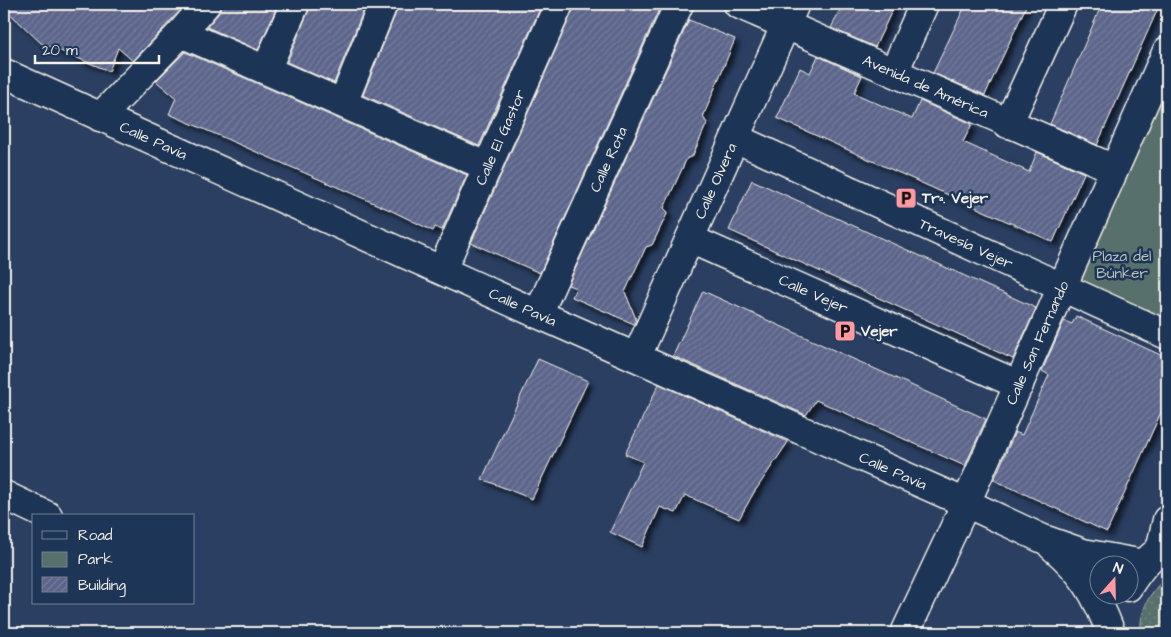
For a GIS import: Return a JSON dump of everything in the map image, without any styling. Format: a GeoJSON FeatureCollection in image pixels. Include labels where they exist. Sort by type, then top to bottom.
{"type":"FeatureCollection","features":[{"type":"Feature","properties":{"kind":"street"},"geometry":{"type":"LineString","coordinates":[[100,117],[181,33],[206,4]]}},
{"type":"Feature","properties":{"kind":"street"},"geometry":{"type":"LineString","coordinates":[[266,70],[295,4]]}},
{"type":"Feature","properties":{"kind":"street"},"geometry":{"type":"LineString","coordinates":[[342,103],[383,4]]}},
{"type":"Feature","properties":{"kind":"street","name":"Calle El Gastor"},"geometry":{"type":"LineString","coordinates":[[442,270],[559,4]]}},
{"type":"Feature","properties":{"kind":"street","name":"Calle Rota"},"geometry":{"type":"LineString","coordinates":[[538,314],[679,4]]}},
{"type":"Feature","properties":{"kind":"street","name":"Avenida de América"},"geometry":{"type":"LineString","coordinates":[[738,4],[790,14],[894,72],[1114,170]]}},
{"type":"Feature","properties":{"kind":"street"},"geometry":{"type":"LineString","coordinates":[[894,72],[924,4]]}},
{"type":"Feature","properties":{"kind":"street"},"geometry":{"type":"LineString","coordinates":[[1008,124],[1063,4]]}},
{"type":"Feature","properties":{"kind":"street","name":"Calle Olvera"},"geometry":{"type":"LineString","coordinates":[[637,356],[790,14]]}},
{"type":"Feature","properties":{"kind":"street"},"geometry":{"type":"LineString","coordinates":[[181,33],[488,167]]}},
{"type":"Feature","properties":{"kind":"street","name":"Calle San Fernando"},"geometry":{"type":"LineString","coordinates":[[905,633],[966,503],[1167,51]]}},
{"type":"Feature","properties":{"kind":"street","name":"Calle Pavía"},"geometry":{"type":"LineString","coordinates":[[4,73],[1043,539],[1083,554],[1157,553]]}},
{"type":"Feature","properties":{"kind":"street","name":"Travesía Vejer"},"geometry":{"type":"LineString","coordinates":[[734,138],[1062,287]]}},
{"type":"Feature","properties":{"kind":"street","name":"Calle Vejer"},"geometry":{"type":"LineString","coordinates":[[690,239],[1018,385]]}},
{"type":"Feature","properties":{"kind":"street"},"geometry":{"type":"LineString","coordinates":[[1062,287],[1167,335]]}},
{"type":"Feature","properties":{"kind":"street"},"geometry":{"type":"LineString","coordinates":[[4,495],[44,514]]}},
{"type":"Feature","properties":{"kind":"street"},"geometry":{"type":"LineString","coordinates":[[1138,575],[1157,553],[1167,520]]}},
{"type":"Feature","properties":{"kind":"street","name":"Calle Pavía"},"geometry":{"type":"LineString","coordinates":[[1043,539],[1084,577],[1100,606],[1111,633]]}},
{"type":"Feature","properties":{"kind":"street"},"geometry":{"type":"LineString","coordinates":[[1115,633],[1122,604]]}},
{"type":"Feature","properties":{"kind":"green space","name":"Plaza del Búnker"},"geometry":{"type":"Polygon","coordinates":[[[1167,51],[1167,335],[1062,287],[1167,51]]]}},
{"type":"Feature","properties":{"kind":"green space"},"geometry":{"type":"Polygon","coordinates":[[[1167,577],[1167,626],[1163,633],[1141,633],[1142,617],[1147,602],[1155,589],[1167,577]]]}},
{"type":"Feature","properties":{"kind":"building"},"geometry":{"type":"Polygon","coordinates":[[[4,4],[186,4],[133,61],[118,48],[109,71],[41,43],[4,8],[4,4]]]}},
{"type":"Feature","properties":{"kind":"building"},"geometry":{"type":"Polygon","coordinates":[[[221,4],[278,4],[258,50],[207,27],[218,14],[221,4]]]}},
{"type":"Feature","properties":{"kind":"building"},"geometry":{"type":"Polygon","coordinates":[[[310,4],[366,4],[334,83],[287,62],[310,4]]]}},
{"type":"Feature","properties":{"kind":"building"},"geometry":{"type":"Polygon","coordinates":[[[398,4],[542,4],[479,146],[363,95],[398,4]]]}},
{"type":"Feature","properties":{"kind":"building"},"geometry":{"type":"Polygon","coordinates":[[[574,4],[652,4],[660,7],[540,273],[471,243],[574,4]]]}},
{"type":"Feature","properties":{"kind":"building"},"geometry":{"type":"Polygon","coordinates":[[[843,4],[895,4],[875,47],[831,28],[843,4]]]}},
{"type":"Feature","properties":{"kind":"building"},"geometry":{"type":"Polygon","coordinates":[[[966,4],[1027,4],[985,95],[933,73],[966,4]]]}},
{"type":"Feature","properties":{"kind":"building"},"geometry":{"type":"Polygon","coordinates":[[[1102,4],[1160,4],[1097,145],[1050,124],[1102,4]]]}},
{"type":"Feature","properties":{"kind":"building"},"geometry":{"type":"Polygon","coordinates":[[[689,20],[735,39],[703,117],[707,123],[692,157],[687,158],[664,208],[668,212],[652,245],[646,247],[625,292],[636,319],[634,324],[572,297],[576,288],[568,285],[689,20]]]}},
{"type":"Feature","properties":{"kind":"building"},"geometry":{"type":"Polygon","coordinates":[[[185,52],[467,175],[442,230],[435,227],[433,231],[390,210],[169,114],[176,98],[156,81],[185,52]]]}},
{"type":"Feature","properties":{"kind":"building"},"geometry":{"type":"Polygon","coordinates":[[[818,56],[862,76],[854,93],[912,119],[920,101],[972,124],[963,142],[1029,172],[1037,152],[1084,173],[1053,242],[777,118],[800,68],[810,73],[818,56]]]}},
{"type":"Feature","properties":{"kind":"building"},"geometry":{"type":"Polygon","coordinates":[[[752,180],[1036,308],[1013,359],[729,230],[752,180]]]}},
{"type":"Feature","properties":{"kind":"building"},"geometry":{"type":"Polygon","coordinates":[[[703,291],[986,419],[965,466],[816,400],[806,415],[673,356],[703,291]]]}},
{"type":"Feature","properties":{"kind":"building"},"geometry":{"type":"Polygon","coordinates":[[[1076,316],[1167,358],[1167,399],[1107,532],[994,480],[1015,432],[1022,435],[1049,375],[1042,371],[1064,321],[1072,324],[1076,316]]]}},
{"type":"Feature","properties":{"kind":"building"},"geometry":{"type":"Polygon","coordinates":[[[538,359],[588,381],[532,499],[482,479],[538,359]]]}},
{"type":"Feature","properties":{"kind":"building"},"geometry":{"type":"Polygon","coordinates":[[[659,384],[788,442],[753,494],[739,519],[685,495],[676,513],[660,507],[642,547],[610,532],[643,462],[625,454],[659,384]]]}},
{"type":"Feature","properties":{"kind":"place","name":"Trª. Vejer"},"geometry":{"type":"Point","coordinates":[906,198]}},
{"type":"Feature","properties":{"kind":"place","name":"Vejer"},"geometry":{"type":"Point","coordinates":[845,331]}}]}
